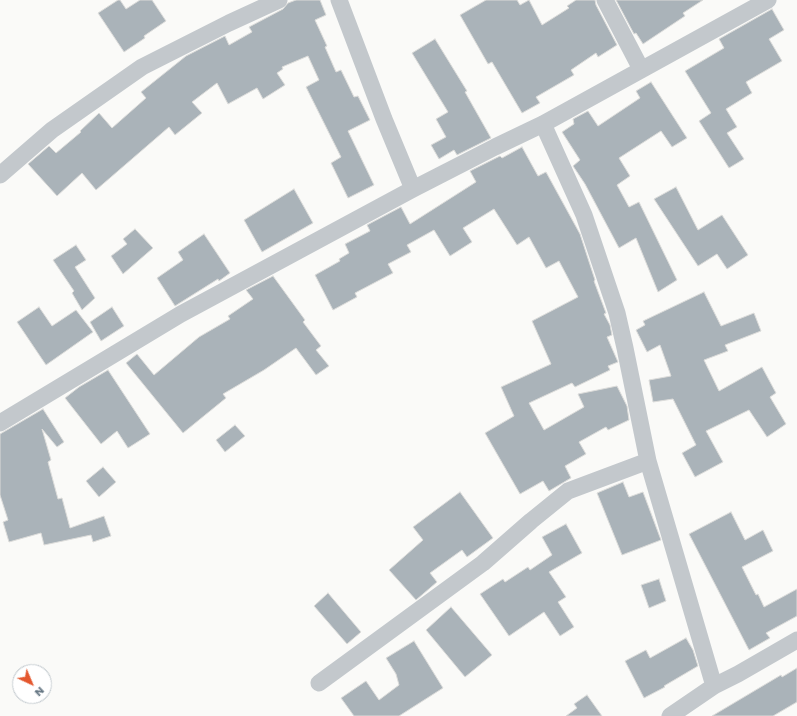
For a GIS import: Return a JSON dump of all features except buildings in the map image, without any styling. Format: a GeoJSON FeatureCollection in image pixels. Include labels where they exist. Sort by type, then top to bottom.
{"type":"FeatureCollection","features":[{"type":"Feature","properties":{"kind":"street"},"geometry":{"type":"LineString","coordinates":[[0,175],[52,130],[142,67],[229,23],[279,0]]}},
{"type":"Feature","properties":{"kind":"street"},"geometry":{"type":"LineString","coordinates":[[339,0],[384,119],[413,189]]}},
{"type":"Feature","properties":{"kind":"street"},"geometry":{"type":"LineString","coordinates":[[605,0],[642,70]]}},
{"type":"Feature","properties":{"kind":"street"},"geometry":{"type":"LineString","coordinates":[[0,423],[181,314],[413,189],[495,146],[543,124],[768,0]]}},
{"type":"Feature","properties":{"kind":"street"},"geometry":{"type":"LineString","coordinates":[[543,124],[584,215],[617,313],[648,460],[714,686]]}},
{"type":"Feature","properties":{"kind":"street"},"geometry":{"type":"LineString","coordinates":[[319,683],[483,563],[568,491],[648,460]]}},
{"type":"Feature","properties":{"kind":"street"},"geometry":{"type":"LineString","coordinates":[[670,716],[714,686],[797,640]]}}]}
